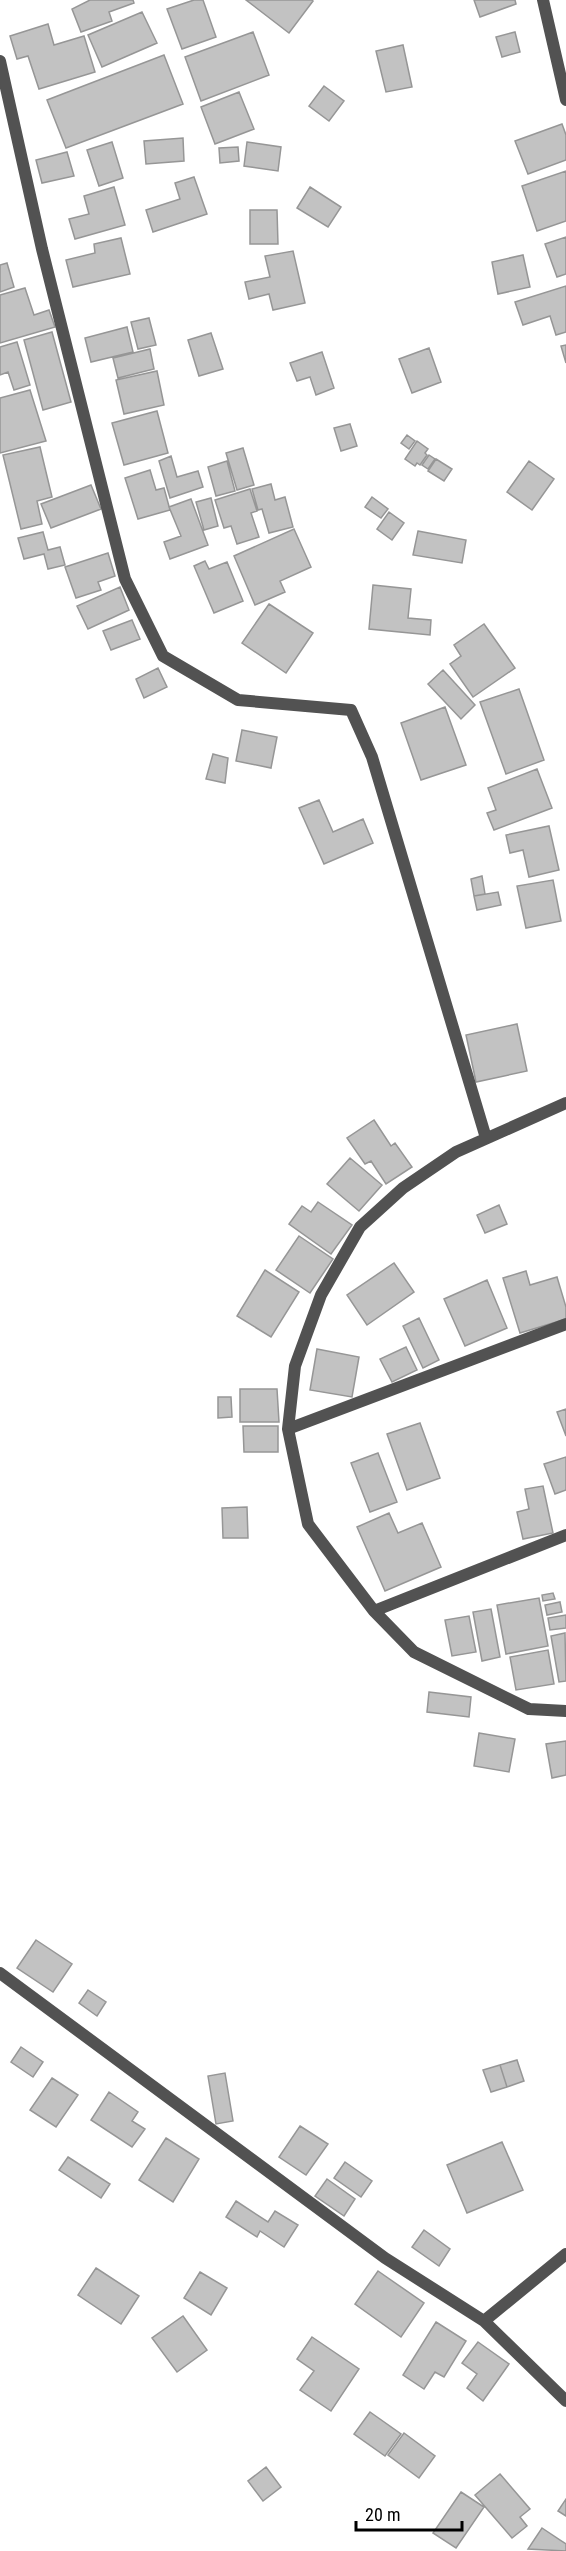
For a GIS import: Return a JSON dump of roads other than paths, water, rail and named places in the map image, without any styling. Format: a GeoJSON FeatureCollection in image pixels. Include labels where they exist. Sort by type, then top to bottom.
{"type":"FeatureCollection","features":[{"type":"Feature","properties":{"kind":"street"},"geometry":{"type":"LineString","coordinates":[[543,0],[566,100]]}},
{"type":"Feature","properties":{"kind":"street"},"geometry":{"type":"LineString","coordinates":[[0,61],[42,249],[125,579],[164,656],[238,700],[351,710],[372,757],[486,1138]]}},
{"type":"Feature","properties":{"kind":"street"},"geometry":{"type":"LineString","coordinates":[[566,1103],[456,1152],[403,1188],[360,1227],[321,1295],[295,1366],[288,1429],[308,1524],[374,1611],[414,1652],[529,1709],[566,1711]]}},
{"type":"Feature","properties":{"kind":"street"},"geometry":{"type":"LineString","coordinates":[[288,1429],[566,1324]]}},
{"type":"Feature","properties":{"kind":"street"},"geometry":{"type":"LineString","coordinates":[[374,1611],[566,1535]]}},
{"type":"Feature","properties":{"kind":"street"},"geometry":{"type":"LineString","coordinates":[[0,1973],[385,2258],[484,2321],[566,2401]]}},
{"type":"Feature","properties":{"kind":"street"},"geometry":{"type":"LineString","coordinates":[[484,2321],[566,2254]]}}]}
